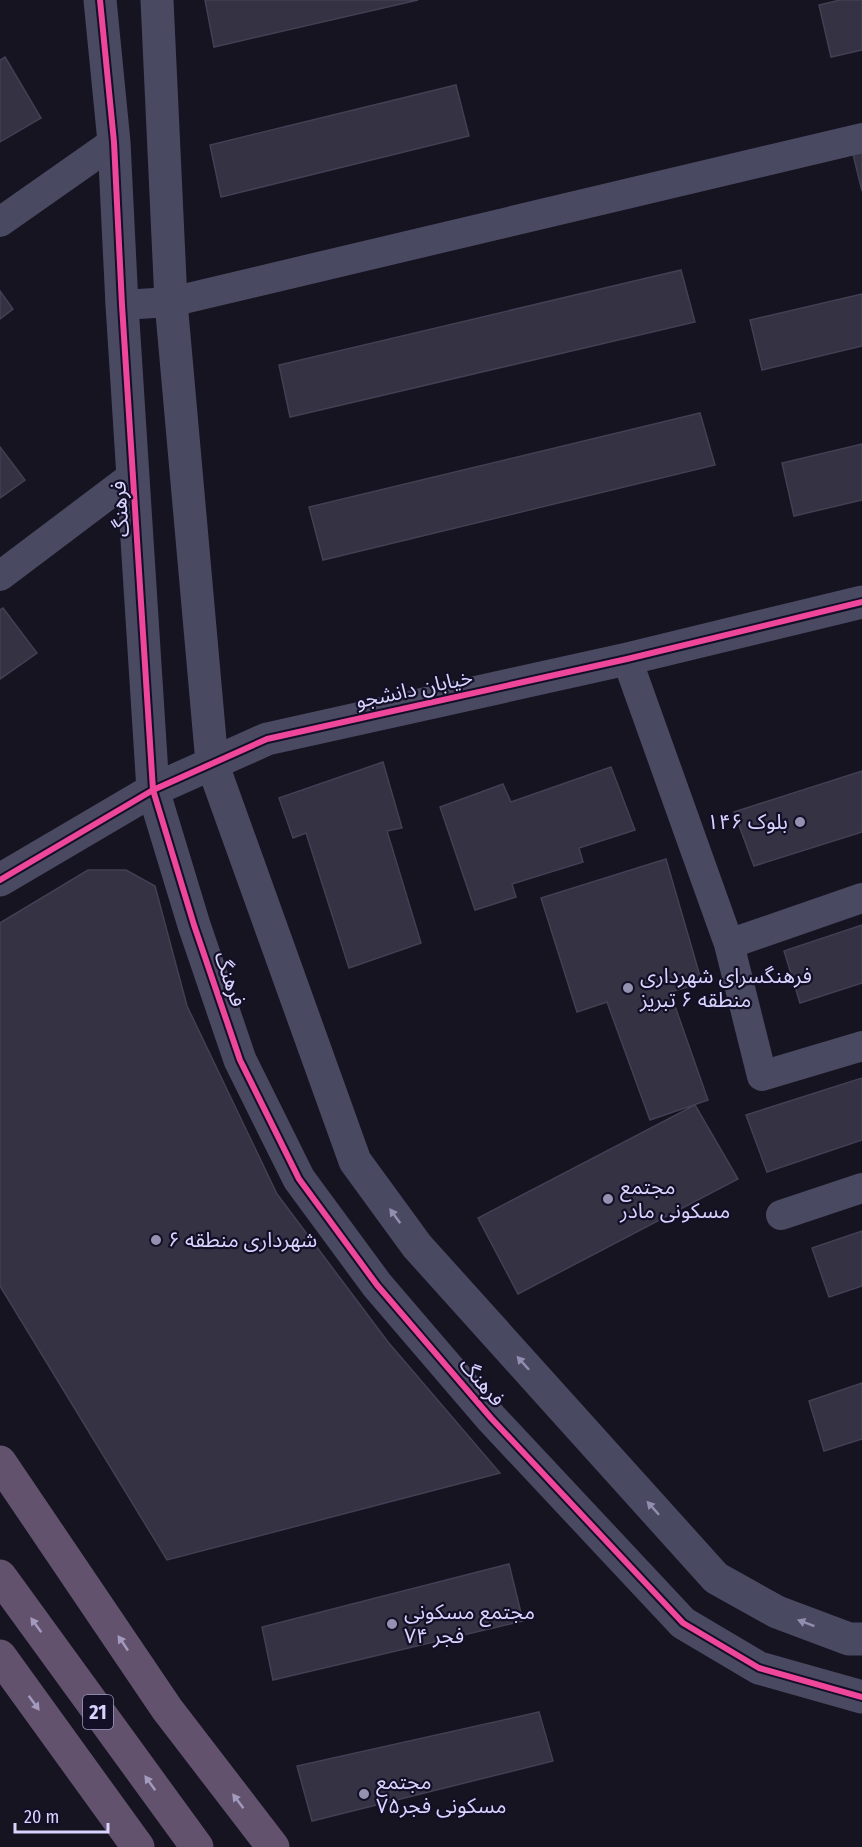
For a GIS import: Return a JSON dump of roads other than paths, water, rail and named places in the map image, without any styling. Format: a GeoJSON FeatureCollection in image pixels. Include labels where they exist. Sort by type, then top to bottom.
{"type":"FeatureCollection","features":[{"type":"Feature","properties":{"kind":"highway"},"geometry":{"type":"LineString","coordinates":[[0,1462],[167,1709],[273,1847]]}},
{"type":"Feature","properties":{"kind":"highway","name":"21"},"geometry":{"type":"LineString","coordinates":[[0,1576],[197,1847]]}},
{"type":"Feature","properties":{"kind":"highway","name":"21"},"geometry":{"type":"LineString","coordinates":[[0,1656],[138,1847]]}},
{"type":"Feature","properties":{"kind":"street","name":"فرهنگ"},"geometry":{"type":"LineString","coordinates":[[100,0],[114,142],[122,306],[153,790],[194,925],[240,1060],[299,1179],[377,1285],[491,1418],[683,1623],[759,1668],[862,1697]]}},
{"type":"Feature","properties":{"kind":"street","name":"فرهنگ"},"geometry":{"type":"LineString","coordinates":[[157,0],[171,302],[212,763],[355,1161],[417,1246],[716,1578],[777,1612],[849,1639],[862,1639]]}},
{"type":"Feature","properties":{"kind":"street"},"geometry":{"type":"LineString","coordinates":[[122,306],[171,302],[862,138]]}},
{"type":"Feature","properties":{"kind":"street"},"geometry":{"type":"LineString","coordinates":[[0,222],[114,142]]}},
{"type":"Feature","properties":{"kind":"street"},"geometry":{"type":"LineString","coordinates":[[0,576],[134,475]]}},
{"type":"Feature","properties":{"kind":"street","name":"خیابان دانشجو"},"geometry":{"type":"LineString","coordinates":[[0,880],[153,790],[267,739],[627,659],[862,602]]}},
{"type":"Feature","properties":{"kind":"street"},"geometry":{"type":"LineString","coordinates":[[627,659],[729,944],[762,1076],[862,1047]]}},
{"type":"Feature","properties":{"kind":"street"},"geometry":{"type":"LineString","coordinates":[[729,944],[862,898]]}},
{"type":"Feature","properties":{"kind":"street"},"geometry":{"type":"LineString","coordinates":[[781,1215],[862,1188]]}},
{"type":"Feature","properties":{"kind":"place","name":"بلوک ۱۴۶"},"geometry":{"type":"Point","coordinates":[800,822]}},
{"type":"Feature","properties":{"kind":"place","name":"فرهنگسرای شهرداری منطقه ۶ تبریز"},"geometry":{"type":"Point","coordinates":[628,988]}},
{"type":"Feature","properties":{"kind":"place","name":"مجتمع مسکونی مادر"},"geometry":{"type":"Point","coordinates":[608,1199]}},
{"type":"Feature","properties":{"kind":"place","name":"شهرداری منطقه ۶"},"geometry":{"type":"Point","coordinates":[156,1240]}},
{"type":"Feature","properties":{"kind":"place","name":"مجتمع مسکونی فجر ۷۴"},"geometry":{"type":"Point","coordinates":[392,1624]}},
{"type":"Feature","properties":{"kind":"place","name":"مجتمع مسکونی فجر۷۵"},"geometry":{"type":"Point","coordinates":[364,1794]}}]}
